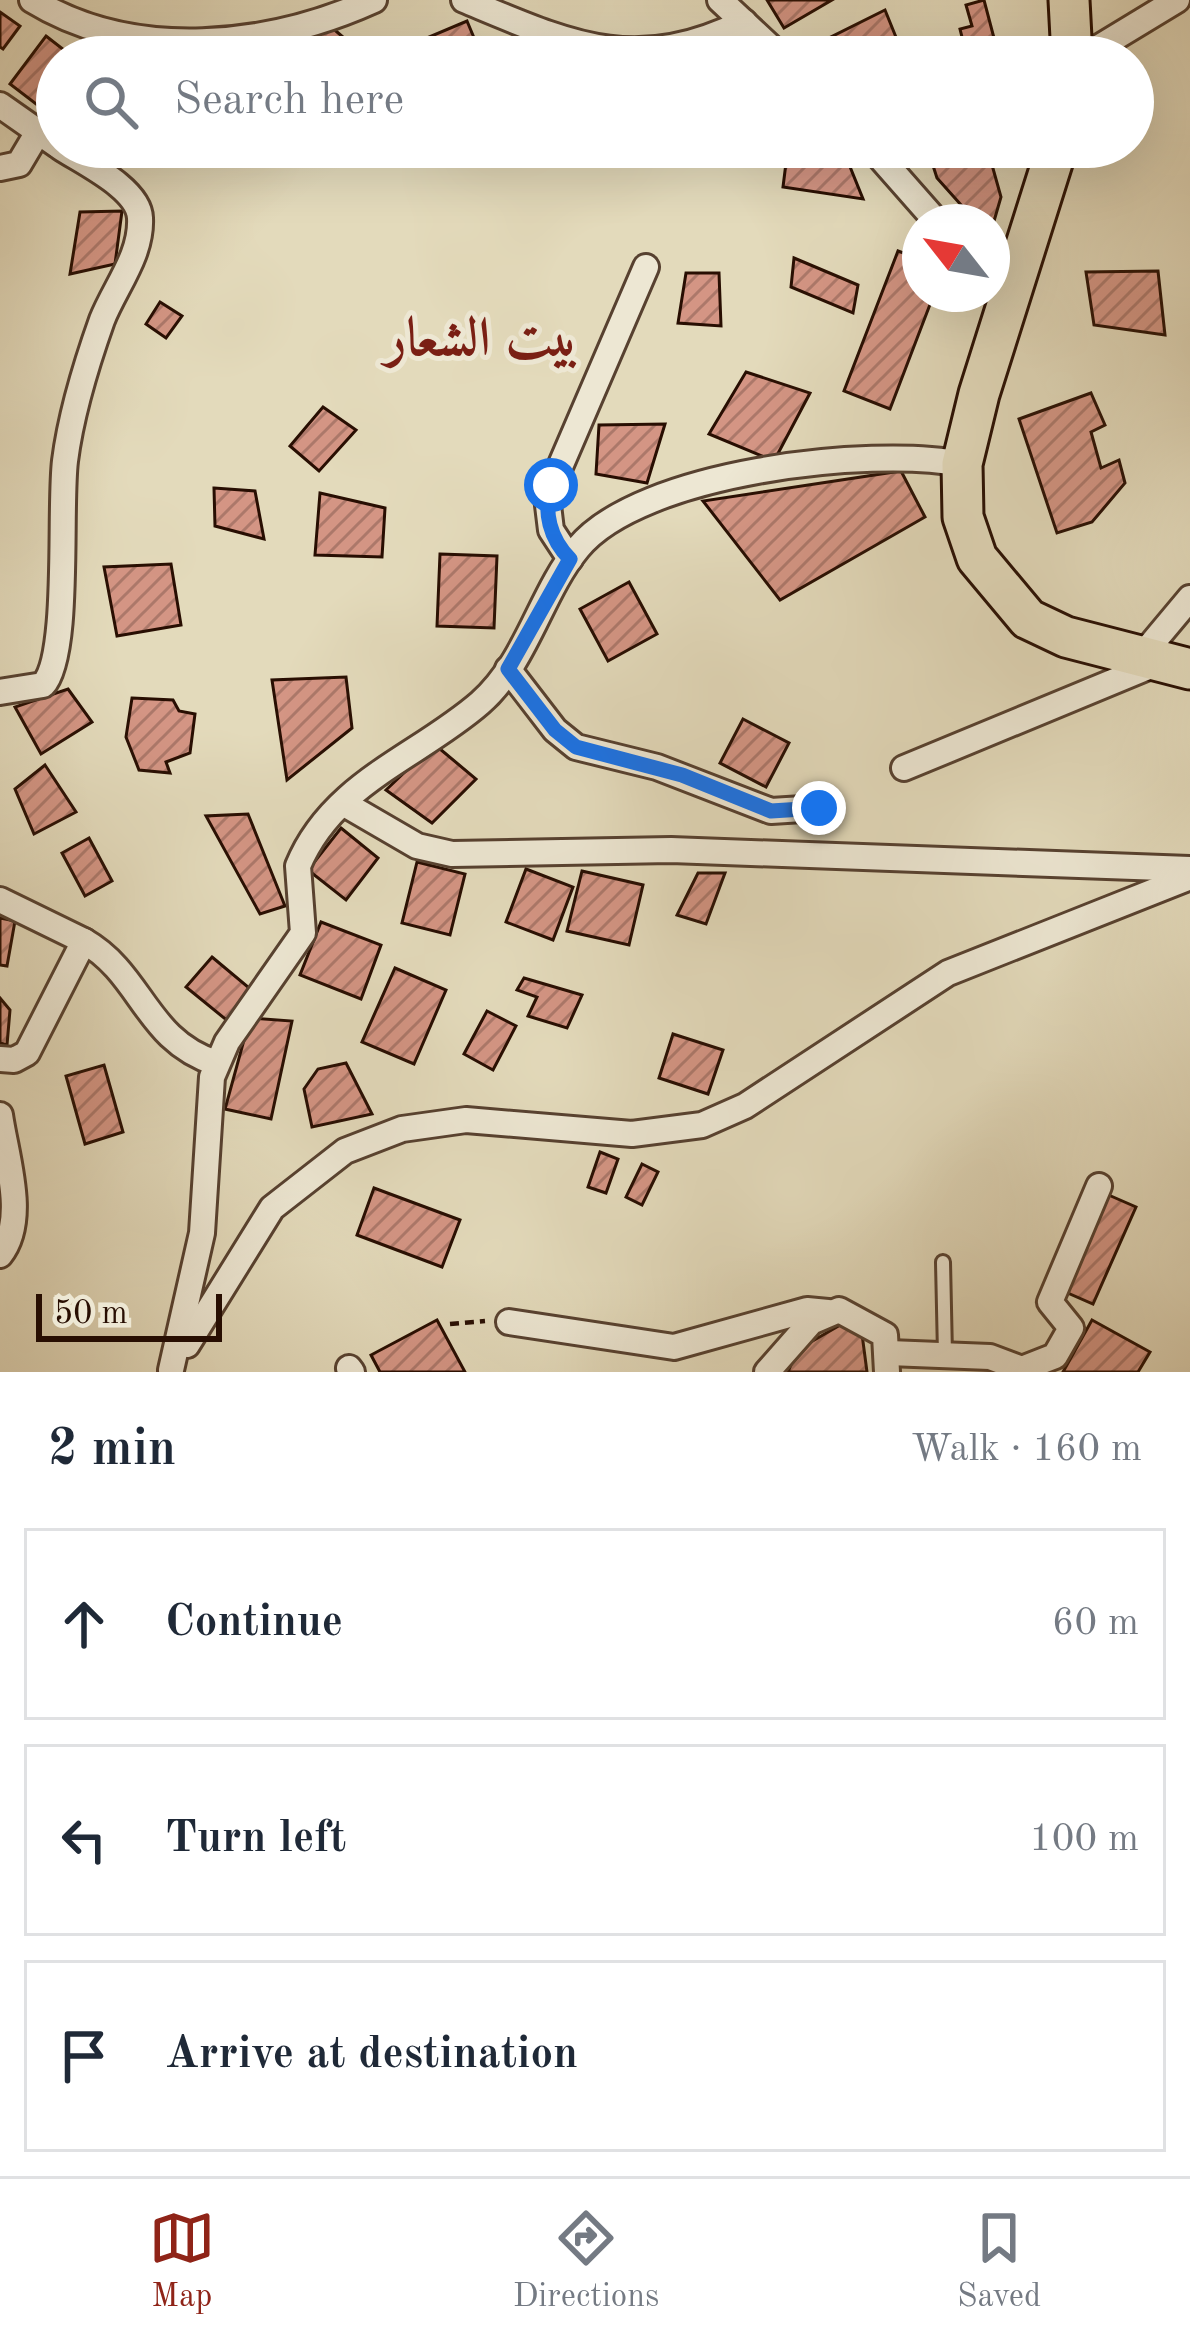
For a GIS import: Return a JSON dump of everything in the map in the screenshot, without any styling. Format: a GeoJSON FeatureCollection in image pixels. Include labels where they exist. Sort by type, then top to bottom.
{"type":"FeatureCollection","features":[{"type":"Feature","properties":{"kind":"highway"},"geometry":{"type":"LineString","coordinates":[[1069,0],[1071,36]]}},
{"type":"Feature","properties":{"kind":"highway"},"geometry":{"type":"LineString","coordinates":[[1010,271],[1050,168]]}},
{"type":"Feature","properties":{"kind":"highway"},"geometry":{"type":"LineString","coordinates":[[997,312],[962,464],[963,518],[969,540],[1010,601],[1052,632],[1162,664]]}},
{"type":"Feature","properties":{"kind":"street"},"geometry":{"type":"LineString","coordinates":[[32,0],[89,25],[139,36]]}},
{"type":"Feature","properties":{"kind":"street"},"geometry":{"type":"LineString","coordinates":[[262,36],[320,22],[374,0]]}},
{"type":"Feature","properties":{"kind":"street"},"geometry":{"type":"LineString","coordinates":[[464,0],[549,36]]}},
{"type":"Feature","properties":{"kind":"street"},"geometry":{"type":"LineString","coordinates":[[720,0],[759,36]]}},
{"type":"Feature","properties":{"kind":"street"},"geometry":{"type":"LineString","coordinates":[[1118,36],[1177,0]]}},
{"type":"Feature","properties":{"kind":"street"},"geometry":{"type":"LineString","coordinates":[[708,36],[744,22]]}},
{"type":"Feature","properties":{"kind":"street"},"geometry":{"type":"LineString","coordinates":[[0,105],[36,130]]}},
{"type":"Feature","properties":{"kind":"street"},"geometry":{"type":"LineString","coordinates":[[0,168],[19,164],[36,152]]}},
{"type":"Feature","properties":{"kind":"street"},"geometry":{"type":"LineString","coordinates":[[0,692],[43,685],[59,657],[58,531],[65,456],[93,347],[133,256],[140,219],[137,206],[92,168]]}},
{"type":"Feature","properties":{"kind":"street"},"geometry":{"type":"LineString","coordinates":[[890,168],[921,204]]}},
{"type":"Feature","properties":{"kind":"street"},"geometry":{"type":"LineString","coordinates":[[570,559],[551,530],[548,497],[646,267]]}},
{"type":"Feature","properties":{"kind":"street"},"geometry":{"type":"LineString","coordinates":[[170,1371],[202,1233],[216,1063],[297,945],[305,919],[298,866],[343,803],[388,764],[480,704],[508,669],[570,559],[593,532],[631,509],[701,484],[859,458],[911,456],[962,464]]}},
{"type":"Feature","properties":{"kind":"street"},"geometry":{"type":"LineString","coordinates":[[904,768],[1162,664],[1190,598]]}},
{"type":"Feature","properties":{"kind":"street"},"geometry":{"type":"LineString","coordinates":[[508,669],[555,730],[576,747],[670,771],[771,811],[819,808]]}},
{"type":"Feature","properties":{"kind":"street"},"geometry":{"type":"LineString","coordinates":[[343,803],[417,846],[452,854],[671,850],[1190,873]]}},
{"type":"Feature","properties":{"kind":"street"},"geometry":{"type":"LineString","coordinates":[[1094,869],[1108,885],[1108,908]]}},
{"type":"Feature","properties":{"kind":"street"},"geometry":{"type":"LineString","coordinates":[[170,1371],[262,1220],[294,1186],[345,1150],[402,1129],[466,1120],[632,1133],[702,1125],[745,1106],[948,973],[1190,873]]}},
{"type":"Feature","properties":{"kind":"street"},"geometry":{"type":"LineString","coordinates":[[0,901],[84,941],[119,966],[154,1023],[196,1057],[216,1063]]}},
{"type":"Feature","properties":{"kind":"street"},"geometry":{"type":"LineString","coordinates":[[0,1059],[14,1060],[27,1052],[84,941]]}},
{"type":"Feature","properties":{"kind":"street"},"geometry":{"type":"LineString","coordinates":[[0,1115],[14,1219],[10,1242],[0,1256]]}},
{"type":"Feature","properties":{"kind":"street"},"geometry":{"type":"LineString","coordinates":[[508,1322],[674,1347],[807,1310],[845,1311],[878,1328],[888,1362],[944,1354],[990,1357],[1022,1369],[1055,1356],[1071,1328],[1050,1301],[1099,1186]]}},
{"type":"Feature","properties":{"kind":"street"},"geometry":{"type":"LineString","coordinates":[[767,1372],[800,1332],[828,1312]]}},
{"type":"Feature","properties":{"kind":"lane"},"geometry":{"type":"LineString","coordinates":[[943,1262],[944,1354]]}},
{"type":"Feature","properties":{"kind":"path"},"geometry":{"type":"LineString","coordinates":[[450,1324],[508,1322]]}},
{"type":"Feature","properties":{"kind":"building"},"geometry":{"type":"Polygon","coordinates":[[[767,0],[832,0],[784,28],[767,0]]]}},
{"type":"Feature","properties":{"kind":"building"},"geometry":{"type":"Polygon","coordinates":[[[984,0],[993,36],[962,36],[960,29],[972,26],[966,5],[984,0]]]}},
{"type":"Feature","properties":{"kind":"building"},"geometry":{"type":"Polygon","coordinates":[[[885,10],[896,36],[833,36],[885,10]]]}},
{"type":"Feature","properties":{"kind":"building"},"geometry":{"type":"Polygon","coordinates":[[[0,12],[20,26],[3,49],[0,47],[0,12]]]}},
{"type":"Feature","properties":{"kind":"building"},"geometry":{"type":"Polygon","coordinates":[[[467,21],[473,36],[431,36],[467,21]]]}},
{"type":"Feature","properties":{"kind":"building"},"geometry":{"type":"Polygon","coordinates":[[[329,25],[342,36],[318,36],[329,25]]]}},
{"type":"Feature","properties":{"kind":"building"},"geometry":{"type":"Polygon","coordinates":[[[36,49],[36,104],[10,84],[36,49]]]}},
{"type":"Feature","properties":{"kind":"building"},"geometry":{"type":"Polygon","coordinates":[[[785,168],[850,168],[863,199],[783,187],[785,168]]]}},
{"type":"Feature","properties":{"kind":"building"},"geometry":{"type":"Polygon","coordinates":[[[934,168],[993,168],[999,204],[960,204],[934,168]]]}},
{"type":"Feature","properties":{"kind":"building"},"geometry":{"type":"Polygon","coordinates":[[[122,211],[115,264],[70,274],[80,212],[122,211]]]}},
{"type":"Feature","properties":{"kind":"building"},"geometry":{"type":"Polygon","coordinates":[[[898,251],[902,252],[902,312],[927,312],[890,409],[844,391],[898,251]]]}},
{"type":"Feature","properties":{"kind":"building"},"geometry":{"type":"Polygon","coordinates":[[[794,258],[858,285],[853,313],[791,287],[794,258]]]}},
{"type":"Feature","properties":{"kind":"building"},"geometry":{"type":"Polygon","coordinates":[[[1158,271],[1165,335],[1094,325],[1086,272],[1158,271]]]}},
{"type":"Feature","properties":{"kind":"building"},"geometry":{"type":"Polygon","coordinates":[[[686,273],[719,273],[721,326],[678,323],[686,273]]]}},
{"type":"Feature","properties":{"kind":"building"},"geometry":{"type":"Polygon","coordinates":[[[160,302],[182,316],[166,338],[146,324],[160,302]]]}},
{"type":"Feature","properties":{"kind":"building"},"geometry":{"type":"Polygon","coordinates":[[[746,372],[810,393],[774,461],[709,434],[746,372]]]}},
{"type":"Feature","properties":{"kind":"building"},"geometry":{"type":"Polygon","coordinates":[[[1091,393],[1105,425],[1091,432],[1101,468],[1119,460],[1125,483],[1092,522],[1057,533],[1019,419],[1091,393]]]}},
{"type":"Feature","properties":{"kind":"building"},"geometry":{"type":"Polygon","coordinates":[[[323,407],[356,430],[319,471],[290,446],[323,407]]]}},
{"type":"Feature","properties":{"kind":"building"},"geometry":{"type":"Polygon","coordinates":[[[665,424],[647,483],[596,474],[599,425],[665,424]]]}},
{"type":"Feature","properties":{"kind":"building"},"geometry":{"type":"Polygon","coordinates":[[[901,471],[925,517],[780,600],[703,501],[901,471]]]}},
{"type":"Feature","properties":{"kind":"building"},"geometry":{"type":"Polygon","coordinates":[[[214,488],[255,491],[264,539],[215,526],[214,488]]]}},
{"type":"Feature","properties":{"kind":"building"},"geometry":{"type":"Polygon","coordinates":[[[320,493],[385,508],[382,557],[315,555],[320,493]]]}},
{"type":"Feature","properties":{"kind":"building"},"geometry":{"type":"Polygon","coordinates":[[[440,554],[497,556],[494,628],[437,626],[440,554]]]}},
{"type":"Feature","properties":{"kind":"building"},"geometry":{"type":"Polygon","coordinates":[[[171,564],[181,625],[117,636],[104,567],[171,564]]]}},
{"type":"Feature","properties":{"kind":"building"},"geometry":{"type":"Polygon","coordinates":[[[629,582],[657,634],[608,661],[580,609],[629,582]]]}},
{"type":"Feature","properties":{"kind":"building"},"geometry":{"type":"Polygon","coordinates":[[[346,677],[352,728],[287,780],[272,680],[346,677]]]}},
{"type":"Feature","properties":{"kind":"building"},"geometry":{"type":"Polygon","coordinates":[[[68,689],[92,722],[41,754],[15,707],[68,689]]]}},
{"type":"Feature","properties":{"kind":"building"},"geometry":{"type":"Polygon","coordinates":[[[132,698],[173,700],[179,711],[195,714],[190,753],[166,762],[170,773],[139,770],[126,737],[132,698]]]}},
{"type":"Feature","properties":{"kind":"building"},"geometry":{"type":"Polygon","coordinates":[[[743,719],[789,743],[766,787],[720,763],[743,719]]]}},
{"type":"Feature","properties":{"kind":"building"},"geometry":{"type":"Polygon","coordinates":[[[434,744],[476,779],[432,823],[386,790],[434,744]]]}},
{"type":"Feature","properties":{"kind":"building"},"geometry":{"type":"Polygon","coordinates":[[[45,765],[76,812],[34,834],[15,789],[45,765]]]}},
{"type":"Feature","properties":{"kind":"building"},"geometry":{"type":"Polygon","coordinates":[[[248,814],[285,906],[260,914],[206,816],[248,814]]]}},
{"type":"Feature","properties":{"kind":"building"},"geometry":{"type":"Polygon","coordinates":[[[341,828],[378,858],[346,900],[308,870],[341,828]]]}},
{"type":"Feature","properties":{"kind":"building"},"geometry":{"type":"Polygon","coordinates":[[[89,838],[112,881],[85,896],[62,853],[89,838]]]}},
{"type":"Feature","properties":{"kind":"building"},"geometry":{"type":"Polygon","coordinates":[[[417,862],[465,874],[450,935],[402,923],[417,862]]]}},
{"type":"Feature","properties":{"kind":"building"},"geometry":{"type":"Polygon","coordinates":[[[526,869],[573,887],[553,940],[506,922],[526,869]]]}},
{"type":"Feature","properties":{"kind":"building"},"geometry":{"type":"Polygon","coordinates":[[[582,871],[643,885],[629,945],[567,931],[582,871]]]}},
{"type":"Feature","properties":{"kind":"building"},"geometry":{"type":"Polygon","coordinates":[[[698,873],[725,873],[706,924],[677,915],[698,873]]]}},
{"type":"Feature","properties":{"kind":"building"},"geometry":{"type":"Polygon","coordinates":[[[0,918],[15,921],[7,966],[0,965],[0,918]]]}},
{"type":"Feature","properties":{"kind":"building"},"geometry":{"type":"Polygon","coordinates":[[[321,922],[381,945],[361,999],[300,975],[321,922]]]}},
{"type":"Feature","properties":{"kind":"building"},"geometry":{"type":"Polygon","coordinates":[[[212,957],[254,992],[229,1022],[186,987],[212,957]]]}},
{"type":"Feature","properties":{"kind":"building"},"geometry":{"type":"Polygon","coordinates":[[[395,968],[446,990],[414,1064],[362,1042],[395,968]]]}},
{"type":"Feature","properties":{"kind":"building"},"geometry":{"type":"Polygon","coordinates":[[[524,978],[582,995],[567,1028],[528,1016],[537,997],[517,990],[524,978]]]}},
{"type":"Feature","properties":{"kind":"building"},"geometry":{"type":"Polygon","coordinates":[[[0,998],[10,1010],[7,1045],[0,1043],[0,998]]]}},
{"type":"Feature","properties":{"kind":"building"},"geometry":{"type":"Polygon","coordinates":[[[487,1011],[516,1026],[493,1070],[464,1054],[487,1011]]]}},
{"type":"Feature","properties":{"kind":"building"},"geometry":{"type":"Polygon","coordinates":[[[250,1018],[292,1021],[271,1119],[225,1109],[250,1018]]]}},
{"type":"Feature","properties":{"kind":"building"},"geometry":{"type":"Polygon","coordinates":[[[673,1034],[723,1050],[708,1094],[659,1078],[673,1034]]]}},
{"type":"Feature","properties":{"kind":"building"},"geometry":{"type":"Polygon","coordinates":[[[346,1063],[372,1114],[312,1127],[304,1089],[318,1069],[346,1063]]]}},
{"type":"Feature","properties":{"kind":"building"},"geometry":{"type":"Polygon","coordinates":[[[104,1065],[123,1132],[85,1144],[66,1076],[104,1065]]]}},
{"type":"Feature","properties":{"kind":"building"},"geometry":{"type":"Polygon","coordinates":[[[600,1152],[618,1159],[606,1193],[588,1187],[600,1152]]]}},
{"type":"Feature","properties":{"kind":"building"},"geometry":{"type":"Polygon","coordinates":[[[642,1164],[658,1172],[642,1205],[626,1197],[642,1164]]]}},
{"type":"Feature","properties":{"kind":"building"},"geometry":{"type":"Polygon","coordinates":[[[374,1188],[460,1220],[442,1267],[357,1235],[374,1188]]]}},
{"type":"Feature","properties":{"kind":"building"},"geometry":{"type":"Polygon","coordinates":[[[1104,1193],[1136,1207],[1093,1304],[1061,1290],[1104,1193]]]}},
{"type":"Feature","properties":{"kind":"building"},"geometry":{"type":"Polygon","coordinates":[[[437,1320],[465,1372],[380,1372],[371,1355],[437,1320]]]}},
{"type":"Feature","properties":{"kind":"building"},"geometry":{"type":"Polygon","coordinates":[[[1092,1320],[1150,1352],[1138,1372],[1063,1372],[1092,1320]]]}},
{"type":"Feature","properties":{"kind":"building"},"geometry":{"type":"Polygon","coordinates":[[[842,1324],[862,1334],[867,1372],[788,1372],[797,1350],[842,1324]]]}},
{"type":"Feature","properties":{"kind":"district","name":"بيت الشعار"},"geometry":{"type":"Point","coordinates":[482,336]}},
{"type":"Feature","properties":{"kind":"route"},"geometry":{"type":"LineString","coordinates":[[551,485],[547,511],[551,530],[557,547],[570,559],[508,669],[555,730],[576,747],[713,785],[771,811],[819,808]]}}]}
